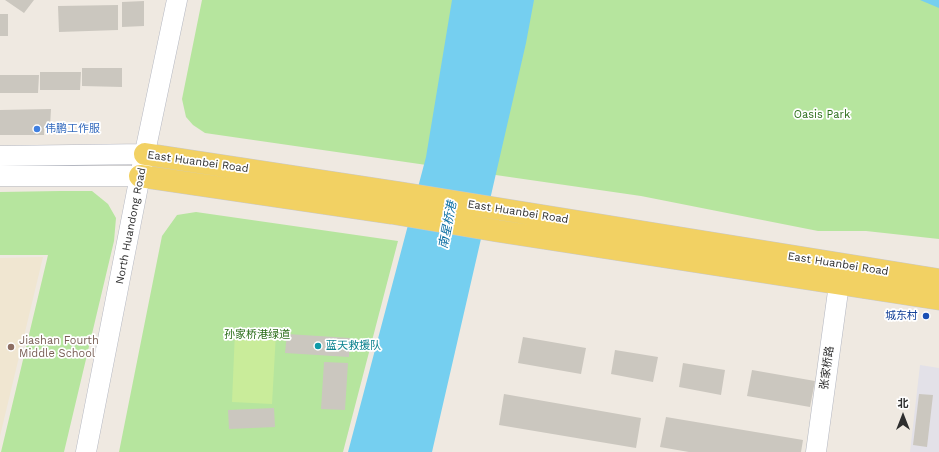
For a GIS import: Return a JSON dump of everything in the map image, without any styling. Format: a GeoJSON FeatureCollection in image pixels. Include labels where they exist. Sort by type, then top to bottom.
{"type":"FeatureCollection","features":[{"type":"Feature","properties":{"kind":"main road","name":"East Huanbei Road"},"geometry":{"type":"LineString","coordinates":[[145,154],[401,193],[499,220],[839,284],[939,299]]}},
{"type":"Feature","properties":{"kind":"main road","name":"East Huanbei Road"},"geometry":{"type":"LineString","coordinates":[[140,176],[392,213],[499,220],[939,280]]}},
{"type":"Feature","properties":{"kind":"street","name":"North Huandong Road"},"geometry":{"type":"LineString","coordinates":[[86,452],[140,176],[177,0]]}},
{"type":"Feature","properties":{"kind":"street","name":"East Huanbei Road"},"geometry":{"type":"LineString","coordinates":[[0,156],[145,154]]}},
{"type":"Feature","properties":{"kind":"street","name":"East Huanbei Road"},"geometry":{"type":"LineString","coordinates":[[0,176],[140,176]]}},
{"type":"Feature","properties":{"kind":"street","name":"张家桥路"},"geometry":{"type":"LineString","coordinates":[[816,452],[839,284]]}},
{"type":"Feature","properties":{"kind":"shaded area","name":"Jiashan Fourth Middle School"},"geometry":{"type":"Polygon","coordinates":[[[43,257],[0,436],[0,258],[43,257]]]}},
{"type":"Feature","properties":{"kind":"shaded area"},"geometry":{"type":"Polygon","coordinates":[[[920,365],[939,368],[939,452],[910,452],[920,365]]]}},
{"type":"Feature","properties":{"kind":"green space","name":"Oasis Park"},"geometry":{"type":"Polygon","coordinates":[[[202,0],[939,0],[939,239],[866,231],[818,231],[641,196],[205,133],[193,125],[186,117],[182,99],[202,0]]]}},
{"type":"Feature","properties":{"kind":"green space"},"geometry":{"type":"Polygon","coordinates":[[[92,191],[108,204],[116,218],[114,241],[64,452],[1,452],[48,255],[0,255],[0,192],[92,191]]]}},
{"type":"Feature","properties":{"kind":"green space","name":"孙家桥港绿道"},"geometry":{"type":"Polygon","coordinates":[[[196,212],[398,241],[343,452],[119,452],[162,236],[177,215],[196,212]]]}},
{"type":"Feature","properties":{"kind":"green space"},"geometry":{"type":"Polygon","coordinates":[[[235,331],[276,333],[272,404],[232,402],[235,331]]]}},
{"type":"Feature","properties":{"kind":"water","name":"南星桥港"},"geometry":{"type":"Polygon","coordinates":[[[452,0],[534,0],[526,43],[432,452],[348,452],[426,157],[452,0]]]}},
{"type":"Feature","properties":{"kind":"water"},"geometry":{"type":"Polygon","coordinates":[[[920,0],[939,0],[939,8],[920,0]]]}},
{"type":"Feature","properties":{"kind":"building"},"geometry":{"type":"Polygon","coordinates":[[[5,0],[34,0],[24,13],[5,0]]]}},
{"type":"Feature","properties":{"kind":"building"},"geometry":{"type":"Polygon","coordinates":[[[144,1],[144,26],[122,27],[122,2],[144,1]]]}},
{"type":"Feature","properties":{"kind":"building"},"geometry":{"type":"Polygon","coordinates":[[[118,5],[118,30],[59,32],[58,6],[118,5]]]}},
{"type":"Feature","properties":{"kind":"building"},"geometry":{"type":"Polygon","coordinates":[[[0,14],[8,14],[8,36],[0,36],[0,14]]]}},
{"type":"Feature","properties":{"kind":"building"},"geometry":{"type":"Polygon","coordinates":[[[82,68],[122,68],[122,87],[82,86],[82,68]]]}},
{"type":"Feature","properties":{"kind":"building"},"geometry":{"type":"Polygon","coordinates":[[[40,72],[81,72],[80,90],[40,90],[40,72]]]}},
{"type":"Feature","properties":{"kind":"building"},"geometry":{"type":"Polygon","coordinates":[[[0,75],[39,75],[38,93],[0,93],[0,75]]]}},
{"type":"Feature","properties":{"kind":"building"},"geometry":{"type":"Polygon","coordinates":[[[51,109],[50,127],[44,127],[44,135],[0,135],[0,110],[51,109]]]}},
{"type":"Feature","properties":{"kind":"building","name":"蓝天救援队"},"geometry":{"type":"Polygon","coordinates":[[[287,334],[350,338],[349,357],[285,353],[287,334]]]}},
{"type":"Feature","properties":{"kind":"building"},"geometry":{"type":"Polygon","coordinates":[[[523,337],[586,348],[581,374],[518,363],[523,337]]]}},
{"type":"Feature","properties":{"kind":"building"},"geometry":{"type":"Polygon","coordinates":[[[615,350],[658,357],[653,382],[611,374],[615,350]]]}},
{"type":"Feature","properties":{"kind":"building"},"geometry":{"type":"Polygon","coordinates":[[[324,362],[348,363],[345,410],[321,409],[324,362]]]}},
{"type":"Feature","properties":{"kind":"building"},"geometry":{"type":"Polygon","coordinates":[[[683,363],[725,370],[721,395],[679,387],[683,363]]]}},
{"type":"Feature","properties":{"kind":"building"},"geometry":{"type":"Polygon","coordinates":[[[752,370],[815,381],[810,407],[747,396],[752,370]]]}},
{"type":"Feature","properties":{"kind":"building"},"geometry":{"type":"Polygon","coordinates":[[[504,394],[641,418],[636,448],[499,425],[504,394]]]}},
{"type":"Feature","properties":{"kind":"building"},"geometry":{"type":"Polygon","coordinates":[[[919,394],[933,395],[927,447],[913,445],[919,394]]]}},
{"type":"Feature","properties":{"kind":"building"},"geometry":{"type":"Polygon","coordinates":[[[274,408],[275,427],[229,429],[228,410],[274,408]]]}},
{"type":"Feature","properties":{"kind":"building"},"geometry":{"type":"Polygon","coordinates":[[[666,417],[803,440],[801,452],[689,452],[660,447],[666,417]]]}},
{"type":"Feature","properties":{"kind":"place","name":"伟鹏工作服"},"geometry":{"type":"Point","coordinates":[37,129]}},
{"type":"Feature","properties":{"kind":"place","name":"城东村"},"geometry":{"type":"Point","coordinates":[926,316]}},
{"type":"Feature","properties":{"kind":"place","name":"蓝天救援队"},"geometry":{"type":"Point","coordinates":[318,346]}},
{"type":"Feature","properties":{"kind":"place","name":"Jiashan Fourth Middle School"},"geometry":{"type":"Point","coordinates":[11,347]}}]}
